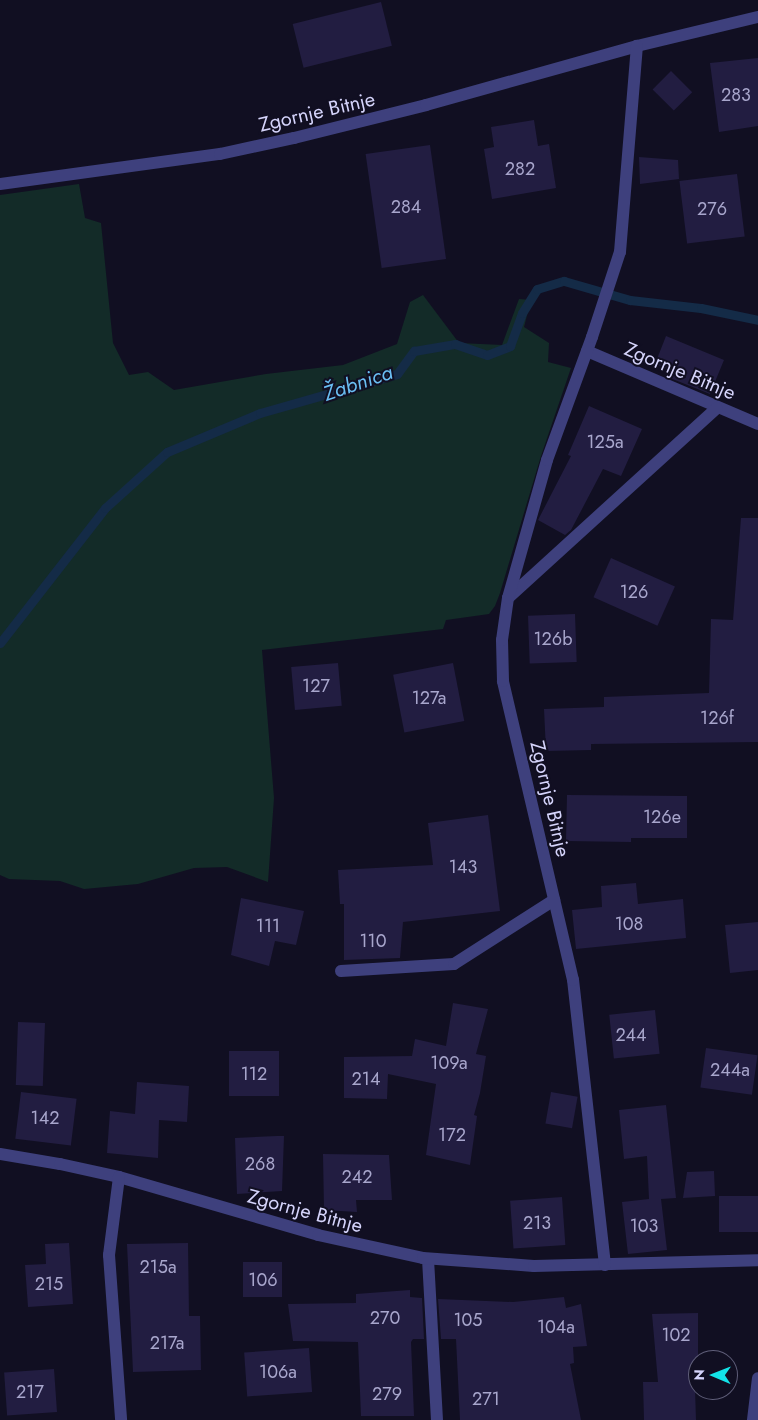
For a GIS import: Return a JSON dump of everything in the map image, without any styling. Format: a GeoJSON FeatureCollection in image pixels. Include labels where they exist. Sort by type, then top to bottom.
{"type":"FeatureCollection","features":[{"type":"Feature","properties":{"kind":"street","name":"Zgornje Bitnje"},"geometry":{"type":"LineString","coordinates":[[0,184],[220,154],[294,138],[426,105],[637,46],[758,17]]}},
{"type":"Feature","properties":{"kind":"street","name":"Zgornje Bitnje"},"geometry":{"type":"LineString","coordinates":[[605,1265],[573,980],[503,681],[502,640],[508,598],[547,460],[587,351],[620,252],[637,46]]}},
{"type":"Feature","properties":{"kind":"street","name":"Zgornje Bitnje"},"geometry":{"type":"LineString","coordinates":[[587,351],[758,424]]}},
{"type":"Feature","properties":{"kind":"street"},"geometry":{"type":"LineString","coordinates":[[508,598],[717,408]]}},
{"type":"Feature","properties":{"kind":"street"},"geometry":{"type":"LineString","coordinates":[[342,970],[454,964],[554,900]]}},
{"type":"Feature","properties":{"kind":"street","name":"Zgornje Bitnje"},"geometry":{"type":"LineString","coordinates":[[0,1154],[60,1164],[119,1177],[318,1235],[372,1249],[428,1259],[497,1264],[605,1265],[758,1260]]}},
{"type":"Feature","properties":{"kind":"street"},"geometry":{"type":"LineString","coordinates":[[119,1177],[109,1255],[121,1420]]}},
{"type":"Feature","properties":{"kind":"street"},"geometry":{"type":"LineString","coordinates":[[428,1259],[437,1420]]}},
{"type":"Feature","properties":{"kind":"street"},"geometry":{"type":"LineString","coordinates":[[754,1420],[758,1378]]}},
{"type":"Feature","properties":{"kind":"green space"},"geometry":{"type":"Polygon","coordinates":[[[79,184],[85,218],[101,223],[113,343],[129,375],[148,372],[174,390],[266,374],[343,365],[397,344],[410,302],[423,295],[459,343],[502,345],[519,299],[531,300],[524,327],[549,343],[548,362],[571,368],[541,456],[500,593],[495,606],[489,614],[446,620],[443,629],[262,650],[274,798],[268,882],[227,867],[194,868],[138,884],[84,889],[60,881],[9,879],[0,875],[0,195],[79,184]]]}},
{"type":"Feature","properties":{"kind":"building"},"geometry":{"type":"Polygon","coordinates":[[[381,2],[392,46],[304,68],[293,24],[381,2]]]}},
{"type":"Feature","properties":{"kind":"building"},"geometry":{"type":"Polygon","coordinates":[[[758,58],[758,126],[719,132],[710,63],[758,58]]]}},
{"type":"Feature","properties":{"kind":"building"},"geometry":{"type":"Polygon","coordinates":[[[671,71],[692,92],[674,111],[653,89],[671,71]]]}},
{"type":"Feature","properties":{"kind":"building"},"geometry":{"type":"Polygon","coordinates":[[[534,120],[538,146],[549,144],[556,188],[492,199],[484,149],[494,147],[491,127],[534,120]]]}},
{"type":"Feature","properties":{"kind":"building"},"geometry":{"type":"Polygon","coordinates":[[[430,145],[446,259],[382,268],[366,154],[430,145]]]}},
{"type":"Feature","properties":{"kind":"building"},"geometry":{"type":"Polygon","coordinates":[[[639,157],[678,160],[679,179],[640,184],[639,157]]]}},
{"type":"Feature","properties":{"kind":"building"},"geometry":{"type":"Polygon","coordinates":[[[737,174],[745,237],[687,244],[679,181],[737,174]]]}},
{"type":"Feature","properties":{"kind":"building"},"geometry":{"type":"Polygon","coordinates":[[[666,336],[724,360],[710,394],[670,378],[673,371],[655,364],[666,336]]]}},
{"type":"Feature","properties":{"kind":"building"},"geometry":{"type":"Polygon","coordinates":[[[589,406],[642,429],[621,476],[603,469],[571,530],[565,535],[538,520],[571,456],[568,455],[589,406]]]}},
{"type":"Feature","properties":{"kind":"building"},"geometry":{"type":"Polygon","coordinates":[[[741,518],[758,518],[758,742],[591,744],[591,750],[546,751],[544,709],[604,707],[604,697],[709,693],[711,619],[733,620],[741,518]]]}},
{"type":"Feature","properties":{"kind":"building"},"geometry":{"type":"Polygon","coordinates":[[[611,558],[675,586],[657,626],[594,597],[611,558]]]}},
{"type":"Feature","properties":{"kind":"building"},"geometry":{"type":"Polygon","coordinates":[[[575,614],[577,662],[530,664],[528,616],[575,614]]]}},
{"type":"Feature","properties":{"kind":"building"},"geometry":{"type":"Polygon","coordinates":[[[338,663],[342,706],[295,710],[291,667],[338,663]]]}},
{"type":"Feature","properties":{"kind":"building"},"geometry":{"type":"Polygon","coordinates":[[[453,663],[464,721],[404,733],[393,675],[453,663]]]}},
{"type":"Feature","properties":{"kind":"building"},"geometry":{"type":"Polygon","coordinates":[[[567,795],[687,796],[687,838],[631,838],[631,842],[566,841],[567,795]]]}},
{"type":"Feature","properties":{"kind":"building"},"geometry":{"type":"Polygon","coordinates":[[[488,815],[500,911],[403,922],[400,958],[344,960],[344,904],[340,904],[338,870],[433,865],[428,823],[488,815]]]}},
{"type":"Feature","properties":{"kind":"building"},"geometry":{"type":"Polygon","coordinates":[[[636,883],[638,904],[683,899],[686,938],[576,949],[572,910],[602,907],[601,886],[636,883]]]}},
{"type":"Feature","properties":{"kind":"building"},"geometry":{"type":"Polygon","coordinates":[[[241,898],[304,911],[296,945],[275,941],[269,966],[231,955],[241,898]]]}},
{"type":"Feature","properties":{"kind":"building"},"geometry":{"type":"Polygon","coordinates":[[[758,922],[758,970],[730,973],[725,925],[758,922]]]}},
{"type":"Feature","properties":{"kind":"building"},"geometry":{"type":"Polygon","coordinates":[[[453,1003],[488,1009],[476,1054],[486,1056],[474,1115],[477,1116],[470,1165],[426,1155],[436,1084],[388,1074],[387,1099],[344,1098],[344,1057],[412,1056],[415,1039],[446,1046],[453,1003]]]}},
{"type":"Feature","properties":{"kind":"building"},"geometry":{"type":"Polygon","coordinates":[[[655,1010],[660,1054],[614,1059],[609,1015],[655,1010]]]}},
{"type":"Feature","properties":{"kind":"building"},"geometry":{"type":"Polygon","coordinates":[[[18,1022],[45,1023],[43,1086],[16,1085],[18,1022]]]}},
{"type":"Feature","properties":{"kind":"building"},"geometry":{"type":"Polygon","coordinates":[[[706,1048],[757,1055],[752,1095],[700,1088],[706,1048]]]}},
{"type":"Feature","properties":{"kind":"building"},"geometry":{"type":"Polygon","coordinates":[[[229,1051],[279,1051],[279,1096],[229,1096],[229,1051]]]}},
{"type":"Feature","properties":{"kind":"building"},"geometry":{"type":"Polygon","coordinates":[[[137,1082],[189,1086],[187,1122],[159,1120],[158,1158],[107,1153],[110,1111],[135,1114],[137,1082]]]}},
{"type":"Feature","properties":{"kind":"building"},"geometry":{"type":"Polygon","coordinates":[[[21,1092],[77,1099],[71,1145],[15,1139],[21,1092]]]}},
{"type":"Feature","properties":{"kind":"building"},"geometry":{"type":"Polygon","coordinates":[[[551,1092],[578,1097],[572,1128],[545,1124],[551,1092]]]}},
{"type":"Feature","properties":{"kind":"building"},"geometry":{"type":"Polygon","coordinates":[[[666,1105],[676,1198],[661,1199],[667,1250],[628,1254],[622,1202],[649,1199],[647,1156],[624,1159],[619,1110],[666,1105]]]}},
{"type":"Feature","properties":{"kind":"building"},"geometry":{"type":"Polygon","coordinates":[[[284,1136],[282,1191],[237,1194],[235,1138],[284,1136]]]}},
{"type":"Feature","properties":{"kind":"building"},"geometry":{"type":"Polygon","coordinates":[[[323,1154],[389,1155],[392,1200],[356,1200],[357,1212],[324,1210],[323,1154]]]}},
{"type":"Feature","properties":{"kind":"building"},"geometry":{"type":"Polygon","coordinates":[[[714,1171],[715,1196],[683,1198],[687,1172],[714,1171]]]}},
{"type":"Feature","properties":{"kind":"building"},"geometry":{"type":"Polygon","coordinates":[[[719,1196],[758,1196],[758,1232],[719,1232],[719,1196]]]}},
{"type":"Feature","properties":{"kind":"building"},"geometry":{"type":"Polygon","coordinates":[[[562,1197],[565,1245],[513,1249],[510,1201],[562,1197]]]}},
{"type":"Feature","properties":{"kind":"building"},"geometry":{"type":"Polygon","coordinates":[[[69,1243],[73,1304],[28,1307],[25,1265],[46,1264],[45,1244],[69,1243]]]}},
{"type":"Feature","properties":{"kind":"building"},"geometry":{"type":"Polygon","coordinates":[[[188,1243],[189,1316],[200,1316],[201,1370],[133,1372],[127,1244],[188,1243]]]}},
{"type":"Feature","properties":{"kind":"building"},"geometry":{"type":"Polygon","coordinates":[[[243,1262],[282,1262],[282,1297],[243,1297],[243,1262]]]}},
{"type":"Feature","properties":{"kind":"building"},"geometry":{"type":"Polygon","coordinates":[[[410,1290],[410,1297],[422,1298],[424,1339],[413,1339],[411,1342],[414,1416],[361,1416],[358,1342],[293,1341],[288,1304],[356,1303],[356,1294],[410,1290]]]}},
{"type":"Feature","properties":{"kind":"building"},"geometry":{"type":"Polygon","coordinates":[[[564,1297],[566,1308],[581,1304],[587,1346],[573,1347],[574,1363],[570,1364],[581,1420],[460,1420],[456,1339],[441,1339],[438,1299],[513,1302],[564,1297]]]}},
{"type":"Feature","properties":{"kind":"building"},"geometry":{"type":"Polygon","coordinates":[[[698,1313],[698,1350],[688,1350],[688,1400],[695,1400],[696,1420],[644,1420],[643,1382],[658,1382],[652,1314],[698,1313]]]}},
{"type":"Feature","properties":{"kind":"building"},"geometry":{"type":"Polygon","coordinates":[[[309,1348],[312,1392],[247,1396],[244,1353],[309,1348]]]}},
{"type":"Feature","properties":{"kind":"building"},"geometry":{"type":"Polygon","coordinates":[[[54,1369],[57,1412],[7,1415],[4,1372],[54,1369]]]}},
{"type":"Feature","properties":{"kind":"waterway","name":"Žabnica"},"geometry":{"type":"LineString","coordinates":[[0,643],[105,508],[167,452],[260,413],[397,374],[414,351],[455,344],[487,355],[510,346],[522,313],[537,289],[564,281],[630,300],[701,308],[758,320]]}}]}
